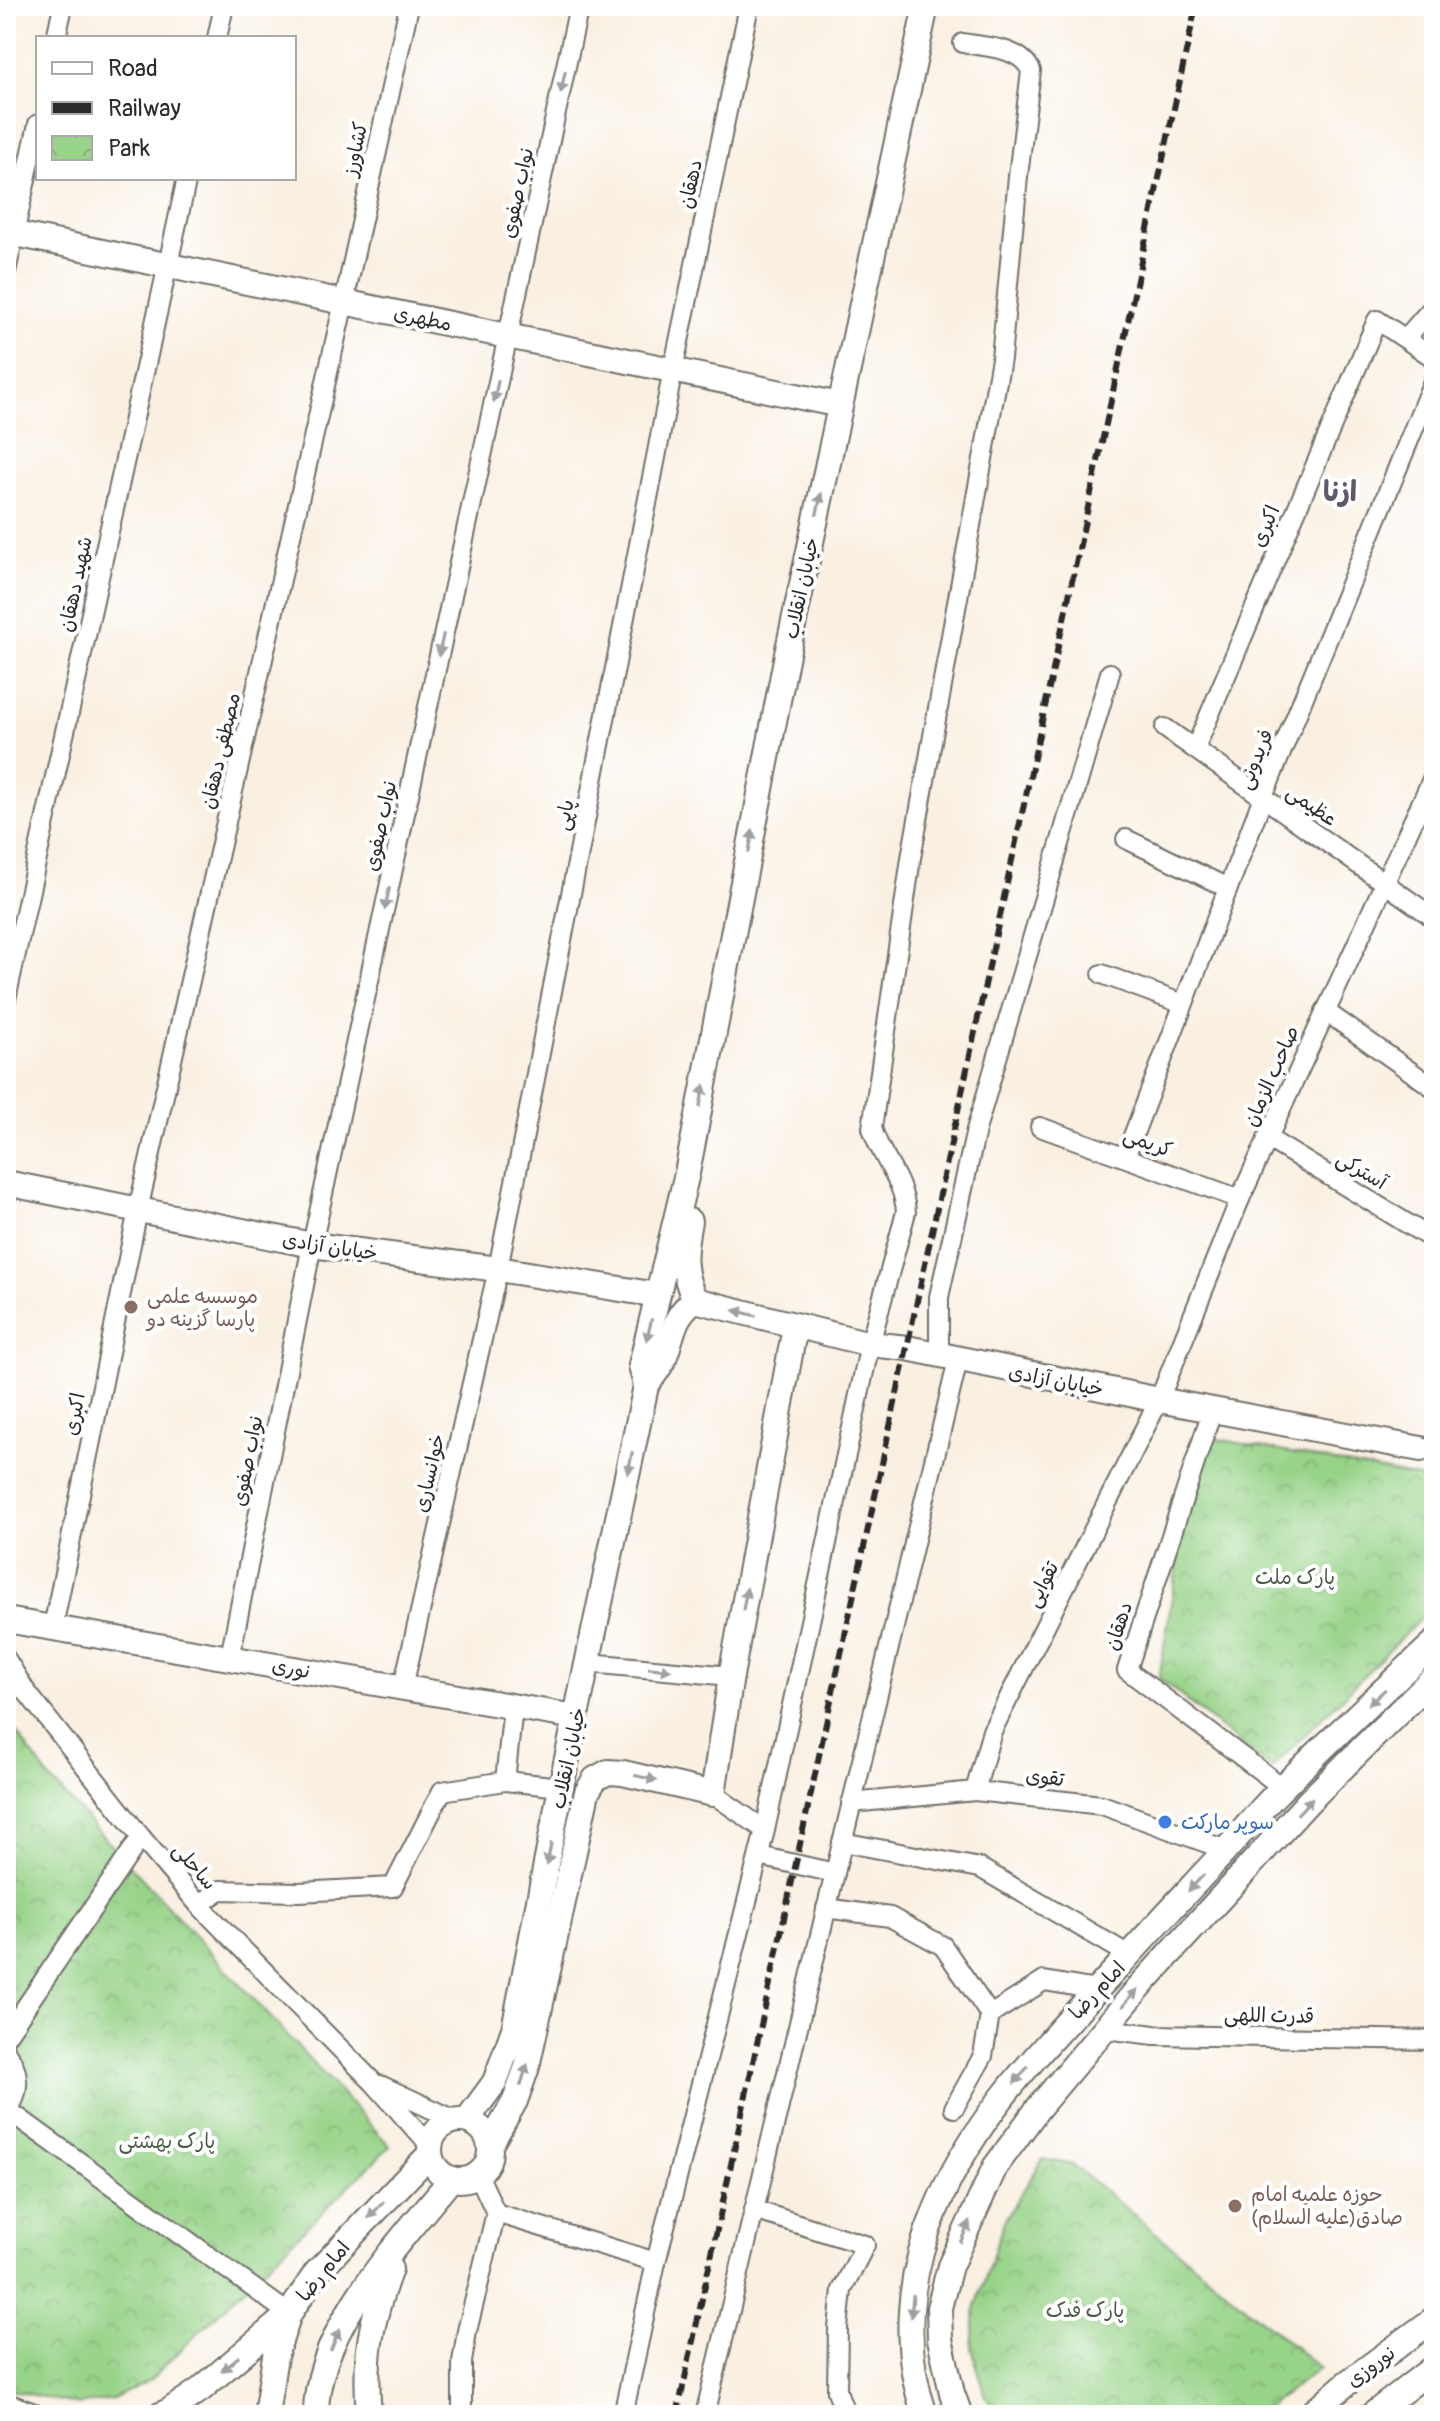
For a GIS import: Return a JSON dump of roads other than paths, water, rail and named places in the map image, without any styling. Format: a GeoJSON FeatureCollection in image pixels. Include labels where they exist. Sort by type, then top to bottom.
{"type":"FeatureCollection","features":[{"type":"Feature","properties":{"kind":"main road","name":"خیابان انقلاب"},"geometry":{"type":"LineString","coordinates":[[646,1386],[641,1365],[687,1173],[787,654],[926,6]]}},
{"type":"Feature","properties":{"kind":"main road","name":"مطهری"},"geometry":{"type":"LineString","coordinates":[[10,233],[840,405]]}},
{"type":"Feature","properties":{"kind":"main road","name":"خیابان انقلاب"},"geometry":{"type":"LineString","coordinates":[[461,2120],[495,2082],[514,2029],[575,1717],[646,1386],[663,1361],[677,1317],[695,1300],[683,1268],[690,1218],[687,1173]]}},
{"type":"Feature","properties":{"kind":"main road","name":"خیابان آزادی"},"geometry":{"type":"LineString","coordinates":[[6,1183],[312,1245],[498,1269],[657,1295]]}},
{"type":"Feature","properties":{"kind":"main road","name":"خیابان آزادی"},"geometry":{"type":"LineString","coordinates":[[695,1300],[870,1344],[907,1348],[1212,1411],[1430,1450]]}},
{"type":"Feature","properties":{"kind":"main road"},"geometry":{"type":"LineString","coordinates":[[713,1794],[731,1676],[795,1327]]}},
{"type":"Feature","properties":{"kind":"main road","name":"نوری"},"geometry":{"type":"LineString","coordinates":[[6,1620],[575,1717]]}},
{"type":"Feature","properties":{"kind":"main road","name":"امام رضا"},"geometry":{"type":"LineString","coordinates":[[925,2415],[917,2394],[909,2351],[911,2305],[921,2250],[936,2206],[989,2114],[1028,2066],[1282,1787],[1434,1643]]}},
{"type":"Feature","properties":{"kind":"main road","name":"امام رضا"},"geometry":{"type":"LineString","coordinates":[[960,2415],[940,2339],[939,2308],[950,2266],[995,2167],[1039,2107],[1104,2029],[1308,1802],[1434,1677]]}},
{"type":"Feature","properties":{"kind":"main road","name":"خیابان انقلاب"},"geometry":{"type":"LineString","coordinates":[[490,2145],[515,2101],[527,2067],[587,1792],[595,1779],[608,1772],[623,1773],[713,1794]]}},
{"type":"Feature","properties":{"kind":"main road"},"geometry":{"type":"LineString","coordinates":[[461,2120],[478,2125],[490,2145],[488,2161],[478,2174],[463,2180],[451,2179],[437,2169],[430,2150],[439,2129],[461,2120]]}},
{"type":"Feature","properties":{"kind":"main road","name":"امام رضا"},"geometry":{"type":"LineString","coordinates":[[266,2415],[275,2356],[289,2314],[316,2273],[430,2150]]}},
{"type":"Feature","properties":{"kind":"main road"},"geometry":{"type":"LineString","coordinates":[[316,2415],[322,2374],[335,2335],[356,2300],[451,2179]]}},
{"type":"Feature","properties":{"kind":"main road"},"geometry":{"type":"LineString","coordinates":[[369,2415],[366,2382],[368,2346],[375,2309],[400,2242]]}},
{"type":"Feature","properties":{"kind":"main road"},"geometry":{"type":"LineString","coordinates":[[160,2415],[200,2390],[289,2314]]}},
{"type":"Feature","properties":{"kind":"main road","name":"نوروزی"},"geometry":{"type":"LineString","coordinates":[[1310,2415],[1347,2383],[1434,2319]]}},
{"type":"Feature","properties":{"kind":"main road"},"geometry":{"type":"LineString","coordinates":[[1390,2415],[1428,2372]]}},
{"type":"Feature","properties":{"kind":"main road","name":"نوروزی"},"geometry":{"type":"LineString","coordinates":[[1372,2415],[1428,2372]]}},
{"type":"Feature","properties":{"kind":"main road"},"geometry":{"type":"LineString","coordinates":[[1290,2415],[1347,2383]]}},
{"type":"Feature","properties":{"kind":"main road"},"geometry":{"type":"LineString","coordinates":[[6,2406],[31,2415]]}},
{"type":"Feature","properties":{"kind":"street"},"geometry":{"type":"LineString","coordinates":[[56,36],[63,6]]}},
{"type":"Feature","properties":{"kind":"street"},"geometry":{"type":"LineString","coordinates":[[217,36],[224,6]]}},
{"type":"Feature","properties":{"kind":"street","name":"کشاورز"},"geometry":{"type":"LineString","coordinates":[[344,302],[409,6]]}},
{"type":"Feature","properties":{"kind":"street","name":"نواب صفوی"},"geometry":{"type":"LineString","coordinates":[[230,1657],[312,1245],[579,6]]}},
{"type":"Feature","properties":{"kind":"street","name":"دهقان"},"geometry":{"type":"LineString","coordinates":[[673,370],[749,6]]}},
{"type":"Feature","properties":{"kind":"street"},"geometry":{"type":"LineString","coordinates":[[623,2415],[656,2262],[765,1830],[870,1344],[906,1212],[905,1195],[880,1150],[872,1128],[911,858],[1001,359],[1031,71],[1027,63],[1013,53],[963,43]]}},
{"type":"Feature","properties":{"kind":"street"},"geometry":{"type":"LineString","coordinates":[[6,272],[10,233],[36,132]]}},
{"type":"Feature","properties":{"kind":"street","name":"شهید دهقان"},"geometry":{"type":"LineString","coordinates":[[6,999],[187,180]]}},
{"type":"Feature","properties":{"kind":"street","name":"مصطفی دهقان"},"geometry":{"type":"LineString","coordinates":[[138,1210],[344,302]]}},
{"type":"Feature","properties":{"kind":"street"},"geometry":{"type":"LineString","coordinates":[[1434,306],[1406,338],[1434,358]]}},
{"type":"Feature","properties":{"kind":"street","name":"اکبری"},"geometry":{"type":"LineString","coordinates":[[1195,749],[1377,320],[1406,338]]}},
{"type":"Feature","properties":{"kind":"street","name":"پاپی"},"geometry":{"type":"LineString","coordinates":[[498,1269],[673,370]]}},
{"type":"Feature","properties":{"kind":"street","name":"فریدونی"},"geometry":{"type":"LineString","coordinates":[[1125,1157],[1263,797],[1434,379]]}},
{"type":"Feature","properties":{"kind":"street"},"geometry":{"type":"LineString","coordinates":[[705,2415],[835,1873],[948,1358],[939,1297],[976,1130],[1110,673]]}},
{"type":"Feature","properties":{"kind":"street","name":"عظیمی"},"geometry":{"type":"LineString","coordinates":[[1165,728],[1434,918]]}},
{"type":"Feature","properties":{"kind":"street","name":"صاحب الزمان"},"geometry":{"type":"LineString","coordinates":[[1159,1400],[1240,1199],[1434,775]]}},
{"type":"Feature","properties":{"kind":"street"},"geometry":{"type":"LineString","coordinates":[[1126,839],[1228,888]]}},
{"type":"Feature","properties":{"kind":"street"},"geometry":{"type":"LineString","coordinates":[[1102,974],[1183,1004]]}},
{"type":"Feature","properties":{"kind":"street"},"geometry":{"type":"LineString","coordinates":[[1325,1011],[1434,1088]]}},
{"type":"Feature","properties":{"kind":"street","name":"کریمی"},"geometry":{"type":"LineString","coordinates":[[1040,1127],[1240,1199]]}},
{"type":"Feature","properties":{"kind":"street","name":"آسترکی"},"geometry":{"type":"LineString","coordinates":[[1267,1138],[1434,1240]]}},
{"type":"Feature","properties":{"kind":"street","name":"اکبری"},"geometry":{"type":"LineString","coordinates":[[53,1627],[138,1210]]}},
{"type":"Feature","properties":{"kind":"street","name":"خوانساری"},"geometry":{"type":"LineString","coordinates":[[403,1687],[498,1269]]}},
{"type":"Feature","properties":{"kind":"street","name":"تقوایی"},"geometry":{"type":"LineString","coordinates":[[975,1791],[992,1731],[1159,1400]]}},
{"type":"Feature","properties":{"kind":"street","name":"دهقان"},"geometry":{"type":"LineString","coordinates":[[1212,1411],[1127,1670],[1282,1787]]}},
{"type":"Feature","properties":{"kind":"street","name":"ساحلی"},"geometry":{"type":"LineString","coordinates":[[6,1659],[25,1690],[199,1905],[374,2083],[430,2150]]}},
{"type":"Feature","properties":{"kind":"street"},"geometry":{"type":"LineString","coordinates":[[589,1663],[731,1676]]}},
{"type":"Feature","properties":{"kind":"street"},"geometry":{"type":"LineString","coordinates":[[505,1781],[513,1707]]}},
{"type":"Feature","properties":{"kind":"street"},"geometry":{"type":"LineString","coordinates":[[199,1905],[220,1890],[299,1892],[393,1887],[442,1791],[505,1781],[561,1787]]}},
{"type":"Feature","properties":{"kind":"street","name":"تقوی"},"geometry":{"type":"LineString","coordinates":[[851,1803],[975,1791],[1102,1805],[1226,1850]]}},
{"type":"Feature","properties":{"kind":"street"},"geometry":{"type":"LineString","coordinates":[[713,1794],[765,1830]]}},
{"type":"Feature","properties":{"kind":"street"},"geometry":{"type":"LineString","coordinates":[[6,2036],[141,1837]]}},
{"type":"Feature","properties":{"kind":"street"},"geometry":{"type":"LineString","coordinates":[[842,1842],[980,1868],[1129,1955]]}},
{"type":"Feature","properties":{"kind":"street"},"geometry":{"type":"LineString","coordinates":[[759,1856],[835,1873]]}},
{"type":"Feature","properties":{"kind":"street"},"geometry":{"type":"LineString","coordinates":[[826,1908],[890,1917],[943,1946],[990,2015],[983,2056],[954,2108]]}},
{"type":"Feature","properties":{"kind":"street"},"geometry":{"type":"LineString","coordinates":[[990,2015],[1044,1981],[1097,1990]]}},
{"type":"Feature","properties":{"kind":"street","name":"قدرت اللهی"},"geometry":{"type":"LineString","coordinates":[[1104,2029],[1155,2035],[1434,2040]]}},
{"type":"Feature","properties":{"kind":"street"},"geometry":{"type":"LineString","coordinates":[[6,2052],[17,2076],[17,2088],[7,2111],[289,2314]]}},
{"type":"Feature","properties":{"kind":"street"},"geometry":{"type":"LineString","coordinates":[[374,2083],[461,2120]]}},
{"type":"Feature","properties":{"kind":"street"},"geometry":{"type":"LineString","coordinates":[[462,2415],[462,2362],[467,2331],[496,2213],[478,2174]]}},
{"type":"Feature","properties":{"kind":"street"},"geometry":{"type":"LineString","coordinates":[[754,2210],[865,2245],[842,2290],[837,2391],[846,2415]]}},
{"type":"Feature","properties":{"kind":"street"},"geometry":{"type":"LineString","coordinates":[[496,2213],[656,2262]]}},
{"type":"Feature","properties":{"kind":"railway"},"geometry":{"type":"LineString","coordinates":[[677,2415],[1196,6]]}},
{"type":"Feature","properties":{"kind":"place","name":"موسسه علمی پارسا گزینه دو"},"geometry":{"type":"Point","coordinates":[131,1307]}},
{"type":"Feature","properties":{"kind":"place","name":"سوپر مارکت"},"geometry":{"type":"Point","coordinates":[1165,1822]}},
{"type":"Feature","properties":{"kind":"place","name":"حوزه علمیه امام صادق(علیه السلام)"},"geometry":{"type":"Point","coordinates":[1235,2206]}},
{"type":"Feature","properties":{"kind":"district","name":"ازنا"},"geometry":{"type":"Point","coordinates":[1340,491]}},
{"type":"Feature","properties":{"kind":"park label","name":"پارک ملت"},"geometry":{"type":"Point","coordinates":[1295,1577]}},
{"type":"Feature","properties":{"kind":"park label","name":"پارک بهشتی"},"geometry":{"type":"Point","coordinates":[167,2141]}},
{"type":"Feature","properties":{"kind":"park label","name":"پارک فدک"},"geometry":{"type":"Point","coordinates":[1085,2310]}}]}
